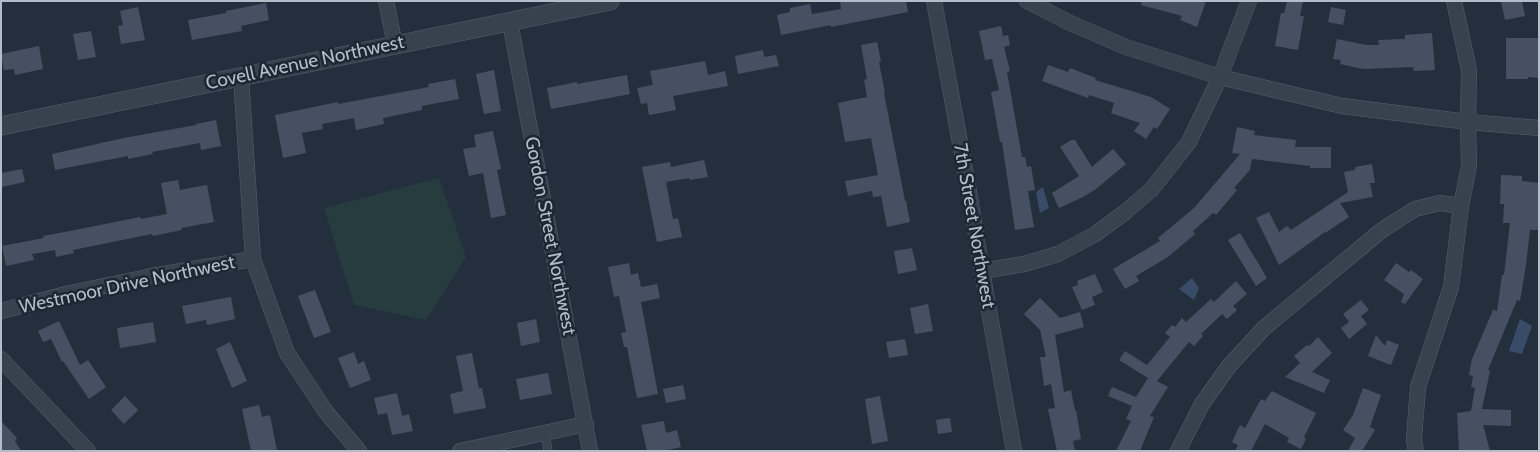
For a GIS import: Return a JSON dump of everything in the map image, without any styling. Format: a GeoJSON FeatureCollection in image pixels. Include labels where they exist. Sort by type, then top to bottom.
{"type":"FeatureCollection","features":[{"type":"Feature","properties":{"kind":"street"},"geometry":{"type":"LineString","coordinates":[[386,1],[395,44]]}},
{"type":"Feature","properties":{"kind":"street","name":"Covell Avenue Northwest"},"geometry":{"type":"LineString","coordinates":[[1,126],[610,1]]}},
{"type":"Feature","properties":{"kind":"street","name":"7th Street Northwest"},"geometry":{"type":"LineString","coordinates":[[934,1],[1014,451]]}},
{"type":"Feature","properties":{"kind":"street"},"geometry":{"type":"LineString","coordinates":[[1027,1],[1068,22],[1126,47],[1220,77],[1342,106],[1468,122],[1539,128]]}},
{"type":"Feature","properties":{"kind":"street"},"geometry":{"type":"LineString","coordinates":[[982,271],[1024,264],[1058,254],[1094,235],[1151,190],[1189,142],[1220,77],[1249,1]]}},
{"type":"Feature","properties":{"kind":"street"},"geometry":{"type":"LineString","coordinates":[[1416,451],[1414,439],[1418,387],[1451,287],[1461,206],[1469,166],[1469,70],[1454,1]]}},
{"type":"Feature","properties":{"kind":"street","name":"Gordon Street Northwest"},"geometry":{"type":"LineString","coordinates":[[510,22],[590,451]]}},
{"type":"Feature","properties":{"kind":"street"},"geometry":{"type":"LineString","coordinates":[[240,78],[253,259],[287,353],[326,412],[359,451]]}},
{"type":"Feature","properties":{"kind":"street"},"geometry":{"type":"LineString","coordinates":[[1178,451],[1202,404],[1229,366],[1264,328],[1382,230],[1415,208],[1440,203],[1461,206]]}},
{"type":"Feature","properties":{"kind":"street","name":"Westmoor Drive Northwest"},"geometry":{"type":"LineString","coordinates":[[1,311],[66,294],[123,282],[253,259]]}},
{"type":"Feature","properties":{"kind":"street"},"geometry":{"type":"LineString","coordinates":[[1,359],[88,451]]}},
{"type":"Feature","properties":{"kind":"street"},"geometry":{"type":"LineString","coordinates":[[460,451],[586,424]]}},
{"type":"Feature","properties":{"kind":"lane"},"geometry":{"type":"LineString","coordinates":[[545,433],[548,451]]}},
{"type":"Feature","properties":{"kind":"green space"},"geometry":{"type":"Polygon","coordinates":[[[439,178],[466,257],[426,320],[354,305],[324,208],[439,178]]]}},
{"type":"Feature","properties":{"kind":"water"},"geometry":{"type":"Polygon","coordinates":[[[1043,187],[1049,208],[1040,213],[1036,192],[1043,187]]]}},
{"type":"Feature","properties":{"kind":"water"},"geometry":{"type":"Polygon","coordinates":[[[1192,278],[1199,288],[1194,300],[1179,289],[1192,278]]]}},
{"type":"Feature","properties":{"kind":"water"},"geometry":{"type":"Polygon","coordinates":[[[1520,319],[1532,326],[1522,354],[1509,351],[1520,319]]]}},
{"type":"Feature","properties":{"kind":"building"},"geometry":{"type":"Polygon","coordinates":[[[840,1],[906,1],[908,12],[781,35],[777,15],[790,12],[790,8],[810,4],[812,14],[841,9],[840,1]]]}},
{"type":"Feature","properties":{"kind":"building"},"geometry":{"type":"Polygon","coordinates":[[[1142,1],[1206,1],[1197,27],[1180,20],[1182,16],[1141,5],[1142,1]]]}},
{"type":"Feature","properties":{"kind":"building"},"geometry":{"type":"Polygon","coordinates":[[[1287,1],[1303,1],[1300,16],[1304,16],[1298,50],[1275,46],[1281,13],[1284,13],[1287,1]]]}},
{"type":"Feature","properties":{"kind":"building"},"geometry":{"type":"Polygon","coordinates":[[[1501,1],[1522,1],[1525,16],[1505,20],[1501,1]]]}},
{"type":"Feature","properties":{"kind":"building"},"geometry":{"type":"Polygon","coordinates":[[[266,3],[269,20],[241,26],[242,31],[192,40],[188,20],[266,3]]]}},
{"type":"Feature","properties":{"kind":"building"},"geometry":{"type":"Polygon","coordinates":[[[138,7],[145,40],[121,44],[118,26],[123,25],[120,11],[138,7]]]}},
{"type":"Feature","properties":{"kind":"building"},"geometry":{"type":"Polygon","coordinates":[[[1331,7],[1346,10],[1343,25],[1328,22],[1331,7]]]}},
{"type":"Feature","properties":{"kind":"building"},"geometry":{"type":"Polygon","coordinates":[[[1001,26],[1003,36],[1008,35],[1010,45],[1004,47],[1010,71],[1007,72],[1022,157],[1025,157],[1027,167],[1031,166],[1035,190],[1028,191],[1034,227],[1015,230],[1002,142],[1000,142],[991,92],[999,90],[992,59],[985,60],[979,31],[1001,26]]]}},
{"type":"Feature","properties":{"kind":"building"},"geometry":{"type":"Polygon","coordinates":[[[91,31],[96,57],[78,60],[73,34],[91,31]]]}},
{"type":"Feature","properties":{"kind":"building"},"geometry":{"type":"Polygon","coordinates":[[[1432,33],[1435,70],[1414,71],[1413,67],[1363,69],[1340,64],[1341,60],[1333,59],[1337,39],[1366,45],[1379,45],[1378,40],[1405,39],[1405,35],[1432,33]]]}},
{"type":"Feature","properties":{"kind":"building"},"geometry":{"type":"Polygon","coordinates":[[[1506,38],[1539,38],[1539,78],[1506,79],[1506,38]]]}},
{"type":"Feature","properties":{"kind":"building"},"geometry":{"type":"Polygon","coordinates":[[[877,42],[884,93],[910,222],[887,227],[881,196],[873,197],[872,191],[848,196],[845,181],[878,175],[871,138],[845,142],[838,103],[867,97],[864,80],[867,79],[861,45],[877,42]]]}},
{"type":"Feature","properties":{"kind":"building"},"geometry":{"type":"Polygon","coordinates":[[[39,46],[43,69],[15,75],[14,69],[4,70],[1,54],[39,46]]]}},
{"type":"Feature","properties":{"kind":"building"},"geometry":{"type":"Polygon","coordinates":[[[763,50],[764,57],[776,55],[779,66],[738,74],[735,56],[763,50]]]}},
{"type":"Feature","properties":{"kind":"building"},"geometry":{"type":"Polygon","coordinates":[[[705,61],[708,75],[725,71],[728,86],[673,96],[676,110],[649,115],[647,103],[641,104],[637,88],[653,85],[650,71],[705,61]]]}},
{"type":"Feature","properties":{"kind":"building"},"geometry":{"type":"Polygon","coordinates":[[[1048,65],[1068,72],[1070,68],[1096,78],[1095,80],[1151,97],[1170,109],[1157,129],[1154,127],[1146,139],[1134,131],[1140,123],[1111,113],[1114,103],[1089,95],[1088,98],[1042,81],[1048,65]]]}},
{"type":"Feature","properties":{"kind":"building"},"geometry":{"type":"Polygon","coordinates":[[[494,70],[501,111],[484,114],[476,74],[494,70]]]}},
{"type":"Feature","properties":{"kind":"building"},"geometry":{"type":"Polygon","coordinates":[[[627,75],[630,94],[551,109],[547,88],[627,75]]]}},
{"type":"Feature","properties":{"kind":"building"},"geometry":{"type":"Polygon","coordinates":[[[455,79],[459,99],[422,106],[422,110],[383,118],[384,124],[356,130],[354,118],[322,124],[323,129],[302,133],[306,153],[283,158],[275,115],[338,102],[338,104],[429,87],[428,84],[455,79]]]}},
{"type":"Feature","properties":{"kind":"building"},"geometry":{"type":"Polygon","coordinates":[[[216,120],[221,146],[201,150],[200,143],[152,152],[153,154],[128,159],[128,156],[55,170],[52,154],[216,120]]]}},
{"type":"Feature","properties":{"kind":"building"},"geometry":{"type":"Polygon","coordinates":[[[1237,127],[1255,131],[1254,135],[1296,140],[1295,147],[1331,147],[1331,168],[1310,168],[1310,166],[1252,159],[1250,170],[1234,188],[1237,190],[1216,215],[1213,213],[1193,231],[1195,234],[1168,257],[1136,276],[1139,281],[1125,289],[1113,269],[1160,241],[1158,238],[1195,207],[1240,154],[1232,153],[1237,127]]]}},
{"type":"Feature","properties":{"kind":"building"},"geometry":{"type":"Polygon","coordinates":[[[493,131],[501,169],[497,170],[506,215],[491,218],[483,173],[469,176],[463,149],[476,147],[474,135],[493,131]]]}},
{"type":"Feature","properties":{"kind":"building"},"geometry":{"type":"Polygon","coordinates":[[[1071,140],[1075,140],[1092,167],[1113,149],[1126,164],[1096,189],[1059,208],[1052,193],[1079,176],[1060,147],[1071,140]]]}},
{"type":"Feature","properties":{"kind":"building"},"geometry":{"type":"Polygon","coordinates":[[[704,160],[708,177],[666,182],[673,219],[678,218],[682,237],[657,242],[642,167],[670,162],[671,167],[704,160]]]}},
{"type":"Feature","properties":{"kind":"building"},"geometry":{"type":"Polygon","coordinates":[[[1372,164],[1375,183],[1370,183],[1373,197],[1340,203],[1349,217],[1279,265],[1256,218],[1269,212],[1279,232],[1287,226],[1291,230],[1348,192],[1344,172],[1355,170],[1355,167],[1372,164]]]}},
{"type":"Feature","properties":{"kind":"building"},"geometry":{"type":"Polygon","coordinates":[[[22,169],[25,182],[1,187],[1,173],[22,169]]]}},
{"type":"Feature","properties":{"kind":"building"},"geometry":{"type":"Polygon","coordinates":[[[1501,175],[1522,176],[1522,181],[1539,183],[1539,230],[1530,230],[1520,301],[1517,300],[1488,370],[1490,371],[1482,409],[1511,410],[1511,426],[1483,425],[1490,451],[1459,451],[1457,413],[1471,411],[1475,388],[1471,387],[1473,376],[1469,375],[1472,359],[1493,310],[1497,311],[1502,275],[1504,275],[1510,223],[1503,223],[1504,204],[1500,204],[1501,175]]]}},
{"type":"Feature","properties":{"kind":"building"},"geometry":{"type":"Polygon","coordinates":[[[178,180],[180,190],[207,185],[214,222],[181,228],[182,230],[153,236],[152,234],[73,250],[74,253],[56,257],[55,250],[32,254],[34,260],[6,266],[2,246],[140,217],[141,219],[167,214],[161,183],[178,180]]]}},
{"type":"Feature","properties":{"kind":"building"},"geometry":{"type":"Polygon","coordinates":[[[1240,233],[1267,278],[1256,286],[1228,240],[1240,233]]]}},
{"type":"Feature","properties":{"kind":"building"},"geometry":{"type":"Polygon","coordinates":[[[912,248],[917,270],[898,274],[894,251],[912,248]]]}},
{"type":"Feature","properties":{"kind":"building"},"geometry":{"type":"Polygon","coordinates":[[[629,263],[631,275],[638,273],[641,287],[657,284],[660,298],[641,302],[658,394],[637,398],[627,347],[624,347],[621,333],[626,332],[619,296],[614,297],[608,267],[629,263]]]}},
{"type":"Feature","properties":{"kind":"building"},"geometry":{"type":"Polygon","coordinates":[[[1396,263],[1409,272],[1411,270],[1423,279],[1405,304],[1401,302],[1404,294],[1384,280],[1396,263]]]}},
{"type":"Feature","properties":{"kind":"building"},"geometry":{"type":"Polygon","coordinates":[[[1095,274],[1103,292],[1092,297],[1095,305],[1082,310],[1072,287],[1078,285],[1077,281],[1095,274]]]}},
{"type":"Feature","properties":{"kind":"building"},"geometry":{"type":"Polygon","coordinates":[[[1236,281],[1247,294],[1233,306],[1237,310],[1227,319],[1222,314],[1201,334],[1203,336],[1194,346],[1189,342],[1157,381],[1168,387],[1150,416],[1154,417],[1140,451],[1116,451],[1131,421],[1126,419],[1132,406],[1108,396],[1112,387],[1136,397],[1148,378],[1119,360],[1125,351],[1147,365],[1170,337],[1165,333],[1172,325],[1175,327],[1182,318],[1186,322],[1211,299],[1214,302],[1236,281]]]}},
{"type":"Feature","properties":{"kind":"building"},"geometry":{"type":"Polygon","coordinates":[[[315,290],[331,332],[314,338],[298,296],[315,290]]]}},
{"type":"Feature","properties":{"kind":"building"},"geometry":{"type":"Polygon","coordinates":[[[231,297],[235,319],[207,325],[206,320],[186,324],[182,306],[231,297]]]}},
{"type":"Feature","properties":{"kind":"building"},"geometry":{"type":"Polygon","coordinates":[[[1040,298],[1060,318],[1080,312],[1084,327],[1055,335],[1064,392],[1071,390],[1081,439],[1073,441],[1075,451],[1057,451],[1048,409],[1055,408],[1051,384],[1044,386],[1040,357],[1046,357],[1040,330],[1024,314],[1040,298]]]}},
{"type":"Feature","properties":{"kind":"building"},"geometry":{"type":"Polygon","coordinates":[[[1361,300],[1369,310],[1361,316],[1367,324],[1349,339],[1341,328],[1349,322],[1343,314],[1361,300]]]}},
{"type":"Feature","properties":{"kind":"building"},"geometry":{"type":"Polygon","coordinates":[[[928,304],[933,331],[915,334],[910,308],[928,304]]]}},
{"type":"Feature","properties":{"kind":"building"},"geometry":{"type":"Polygon","coordinates":[[[536,319],[540,342],[521,346],[517,323],[536,319]]]}},
{"type":"Feature","properties":{"kind":"building"},"geometry":{"type":"Polygon","coordinates":[[[59,321],[80,365],[88,360],[106,387],[89,399],[62,362],[51,339],[43,342],[38,331],[59,321]]]}},
{"type":"Feature","properties":{"kind":"building"},"geometry":{"type":"Polygon","coordinates":[[[153,322],[156,342],[120,348],[117,328],[153,322]]]}},
{"type":"Feature","properties":{"kind":"building"},"geometry":{"type":"Polygon","coordinates":[[[1376,335],[1385,346],[1387,340],[1399,345],[1391,365],[1368,356],[1376,335]]]}},
{"type":"Feature","properties":{"kind":"building"},"geometry":{"type":"Polygon","coordinates":[[[1318,337],[1332,353],[1312,372],[1330,380],[1324,393],[1285,377],[1300,363],[1294,356],[1318,337]]]}},
{"type":"Feature","properties":{"kind":"building"},"geometry":{"type":"Polygon","coordinates":[[[905,339],[908,355],[889,358],[886,342],[905,339]]]}},
{"type":"Feature","properties":{"kind":"building"},"geometry":{"type":"Polygon","coordinates":[[[230,342],[247,381],[232,388],[216,349],[230,342]]]}},
{"type":"Feature","properties":{"kind":"building"},"geometry":{"type":"Polygon","coordinates":[[[354,352],[358,364],[364,361],[371,380],[350,388],[338,358],[354,352]]]}},
{"type":"Feature","properties":{"kind":"building"},"geometry":{"type":"Polygon","coordinates":[[[472,353],[479,388],[482,388],[486,408],[454,414],[450,394],[463,391],[456,356],[472,353]]]}},
{"type":"Feature","properties":{"kind":"building"},"geometry":{"type":"Polygon","coordinates":[[[548,373],[552,394],[520,400],[516,379],[548,373]]]}},
{"type":"Feature","properties":{"kind":"building"},"geometry":{"type":"Polygon","coordinates":[[[683,385],[686,399],[666,403],[663,389],[683,385]]]}},
{"type":"Feature","properties":{"kind":"building"},"geometry":{"type":"Polygon","coordinates":[[[1363,388],[1381,395],[1370,427],[1375,430],[1362,451],[1348,451],[1355,438],[1343,430],[1353,415],[1363,388]]]}},
{"type":"Feature","properties":{"kind":"building"},"geometry":{"type":"Polygon","coordinates":[[[1272,391],[1316,413],[1304,437],[1306,439],[1301,449],[1287,442],[1289,438],[1265,424],[1251,451],[1235,451],[1238,445],[1232,442],[1240,425],[1245,428],[1261,399],[1265,401],[1272,391]]]}},
{"type":"Feature","properties":{"kind":"building"},"geometry":{"type":"Polygon","coordinates":[[[397,393],[402,416],[409,414],[413,431],[392,435],[387,413],[378,415],[374,398],[397,393]]]}},
{"type":"Feature","properties":{"kind":"building"},"geometry":{"type":"Polygon","coordinates":[[[125,396],[138,410],[124,424],[111,410],[125,396]]]}},
{"type":"Feature","properties":{"kind":"building"},"geometry":{"type":"Polygon","coordinates":[[[880,396],[888,441],[872,444],[865,399],[880,396]]]}},
{"type":"Feature","properties":{"kind":"building"},"geometry":{"type":"Polygon","coordinates":[[[259,405],[262,417],[270,415],[277,451],[251,451],[242,409],[259,405]]]}},
{"type":"Feature","properties":{"kind":"building"},"geometry":{"type":"Polygon","coordinates":[[[950,418],[952,432],[938,434],[936,420],[950,418]]]}},
{"type":"Feature","properties":{"kind":"building"},"geometry":{"type":"Polygon","coordinates":[[[1,421],[17,438],[15,441],[21,451],[1,451],[1,421]]]}},
{"type":"Feature","properties":{"kind":"building"},"geometry":{"type":"Polygon","coordinates":[[[664,421],[666,433],[677,430],[681,447],[663,451],[647,451],[641,425],[664,421]]]}}]}
